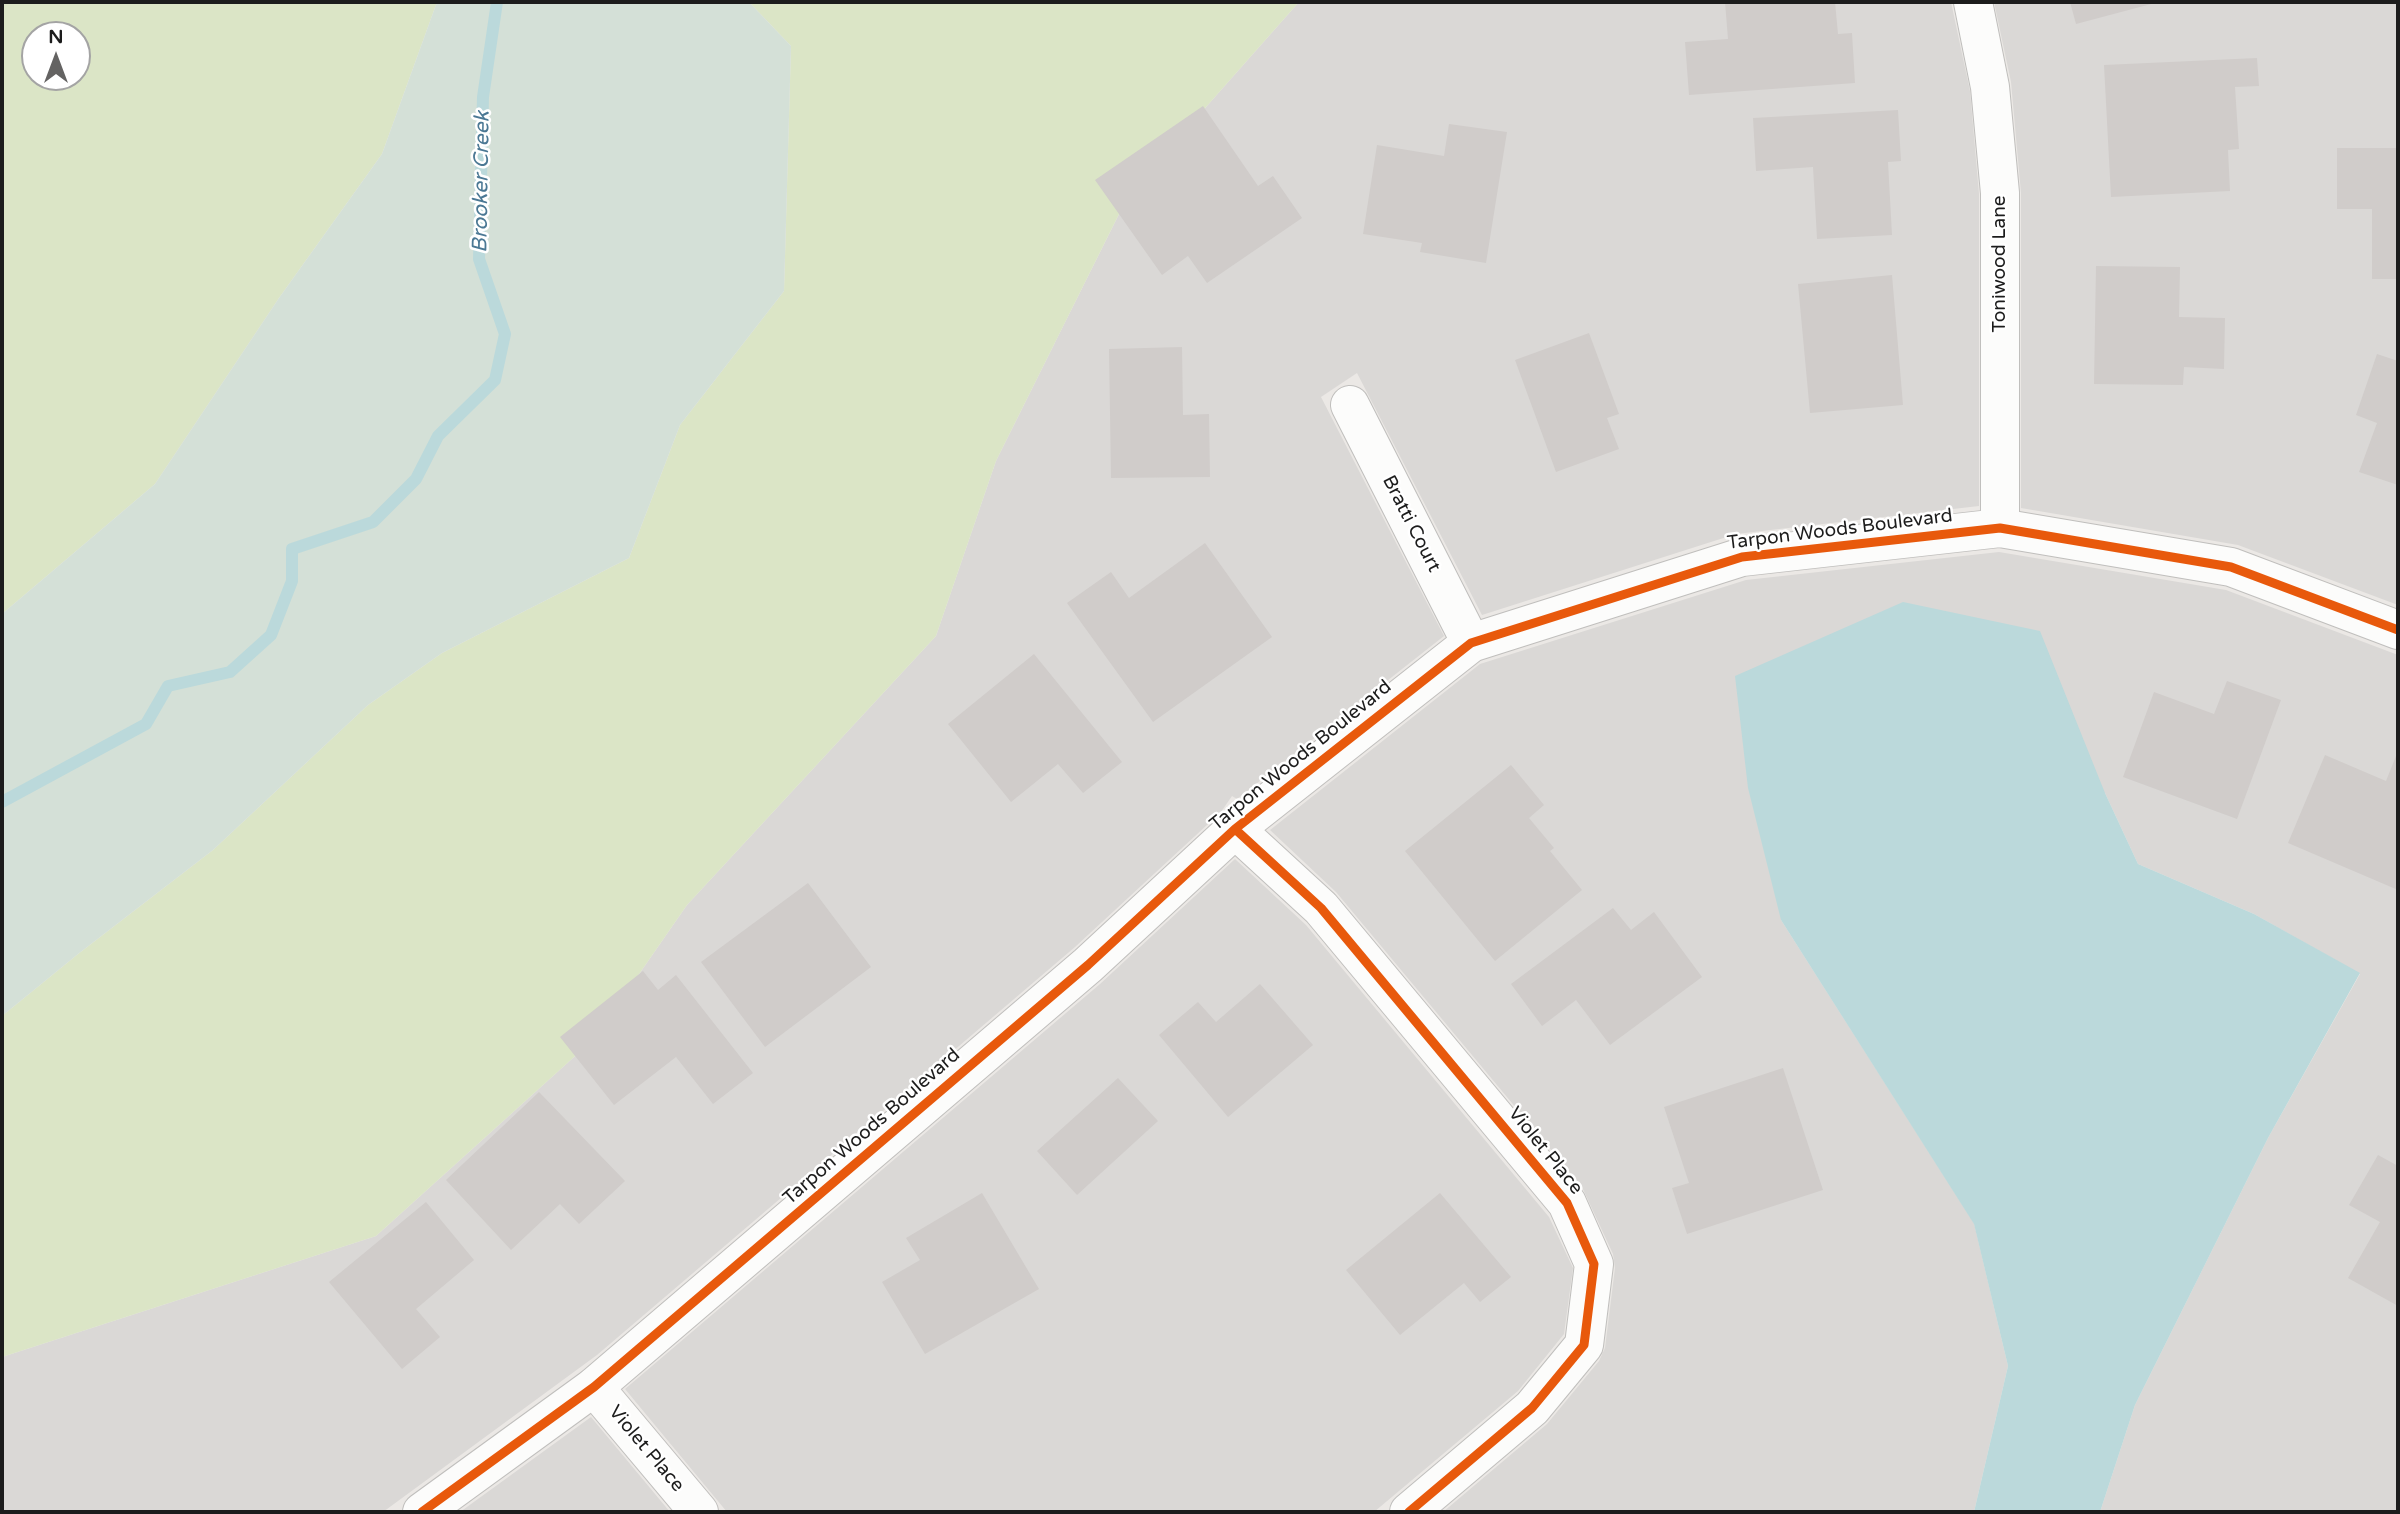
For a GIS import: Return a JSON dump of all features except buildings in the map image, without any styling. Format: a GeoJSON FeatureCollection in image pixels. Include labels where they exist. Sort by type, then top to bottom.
{"type":"FeatureCollection","features":[{"type":"Feature","properties":{"kind":"street","name":"Toniwood Lane"},"geometry":{"type":"LineString","coordinates":[[1973,2],[1990,87],[2000,193],[2000,528]]}},
{"type":"Feature","properties":{"kind":"street","name":"Bratti Court"},"geometry":{"type":"LineString","coordinates":[[1350,405],[1471,643]]}},
{"type":"Feature","properties":{"kind":"street","name":"Tarpon Woods Boulevard"},"geometry":{"type":"LineString","coordinates":[[422,1512],[594,1387],[1088,965],[1236,829],[1471,643],[1742,557],[2000,528],[2231,567],[2398,630]]}},
{"type":"Feature","properties":{"kind":"street","name":"Violet Place"},"geometry":{"type":"LineString","coordinates":[[1236,829],[1321,908],[1567,1203],[1594,1264],[1584,1345],[1532,1408],[1409,1512]]}},
{"type":"Feature","properties":{"kind":"street","name":"Violet Place"},"geometry":{"type":"LineString","coordinates":[[594,1387],[699,1512]]}},
{"type":"Feature","properties":{"kind":"shaded area"},"geometry":{"type":"Polygon","coordinates":[[[437,2],[749,2],[791,46],[784,291],[680,425],[629,558],[442,653],[368,705],[213,850],[2,1016],[2,614],[155,484],[279,298],[382,154],[437,2]]]}},
{"type":"Feature","properties":{"kind":"shaded area"},"geometry":{"type":"Polygon","coordinates":[[[1299,2],[1951,2],[1970,91],[1979,194],[1979,506],[1736,534],[1482,615],[1357,373],[1321,397],[1444,636],[1237,799],[1232,796],[1221,812],[1075,947],[597,1355],[383,1512],[2,1512],[2,1357],[376,1236],[594,1039],[687,905],[936,636],[996,461],[1129,194],[1299,2]]]}},
{"type":"Feature","properties":{"kind":"shaded area"},"geometry":{"type":"Polygon","coordinates":[[[1994,2],[2398,2],[2398,605],[2238,545],[2021,508],[2021,193],[2011,82],[1994,2]]]}},
{"type":"Feature","properties":{"kind":"shaded area"},"geometry":{"type":"Polygon","coordinates":[[[1999,552],[2226,590],[2398,655],[2398,1509],[2396,1512],[2100,1512],[2135,1405],[2268,1138],[2360,974],[2254,914],[2138,864],[2105,793],[1781,920],[1974,1223],[2008,1366],[1974,1512],[1443,1512],[1547,1424],[1599,1361],[1605,1348],[1615,1268],[1613,1254],[1582,1187],[1336,892],[1270,830],[1480,664],[1746,580],[1999,552]]]}},
{"type":"Feature","properties":{"kind":"shaded area"},"geometry":{"type":"Polygon","coordinates":[[[1235,859],[1306,925],[1549,1217],[1573,1268],[1564,1334],[1518,1391],[1374,1512],[727,1512],[625,1389],[1100,984],[1235,859]]]}},
{"type":"Feature","properties":{"kind":"shaded area"},"geometry":{"type":"Polygon","coordinates":[[[591,1417],[670,1512],[460,1512],[591,1417]]]}},
{"type":"Feature","properties":{"kind":"green space"},"geometry":{"type":"Polygon","coordinates":[[[2,2],[437,2],[382,154],[279,298],[155,484],[2,614],[2,2]]]}},
{"type":"Feature","properties":{"kind":"green space"},"geometry":{"type":"Polygon","coordinates":[[[749,2],[1299,2],[1129,194],[996,461],[936,636],[687,905],[594,1039],[376,1236],[2,1357],[2,1016],[213,850],[368,705],[442,653],[629,558],[680,425],[784,291],[791,46],[749,2]]]}},
{"type":"Feature","properties":{"kind":"water"},"geometry":{"type":"Polygon","coordinates":[[[1903,602],[2040,631],[2105,793],[2138,864],[2254,914],[2360,973],[2268,1138],[2135,1405],[2100,1512],[1974,1512],[2008,1366],[1974,1224],[1781,920],[1748,788],[1735,676],[1903,602]]]}},
{"type":"Feature","properties":{"kind":"waterway","name":"Brooker Creek"},"geometry":{"type":"LineString","coordinates":[[2,802],[146,724],[168,686],[230,672],[271,635],[292,581],[292,549],[373,522],[416,479],[438,436],[495,380],[505,334],[479,259],[483,97],[497,2]]}},
{"type":"Feature","properties":{"kind":"cycle path"},"geometry":{"type":"LineString","coordinates":[[422,1512],[594,1387],[1088,965],[1235,829],[1471,643],[1742,557],[2000,528],[2231,567],[2398,630]]}},
{"type":"Feature","properties":{"kind":"cycle path"},"geometry":{"type":"LineString","coordinates":[[1235,829],[1321,908],[1567,1203],[1594,1264],[1584,1345],[1532,1408],[1409,1512]]}}]}
